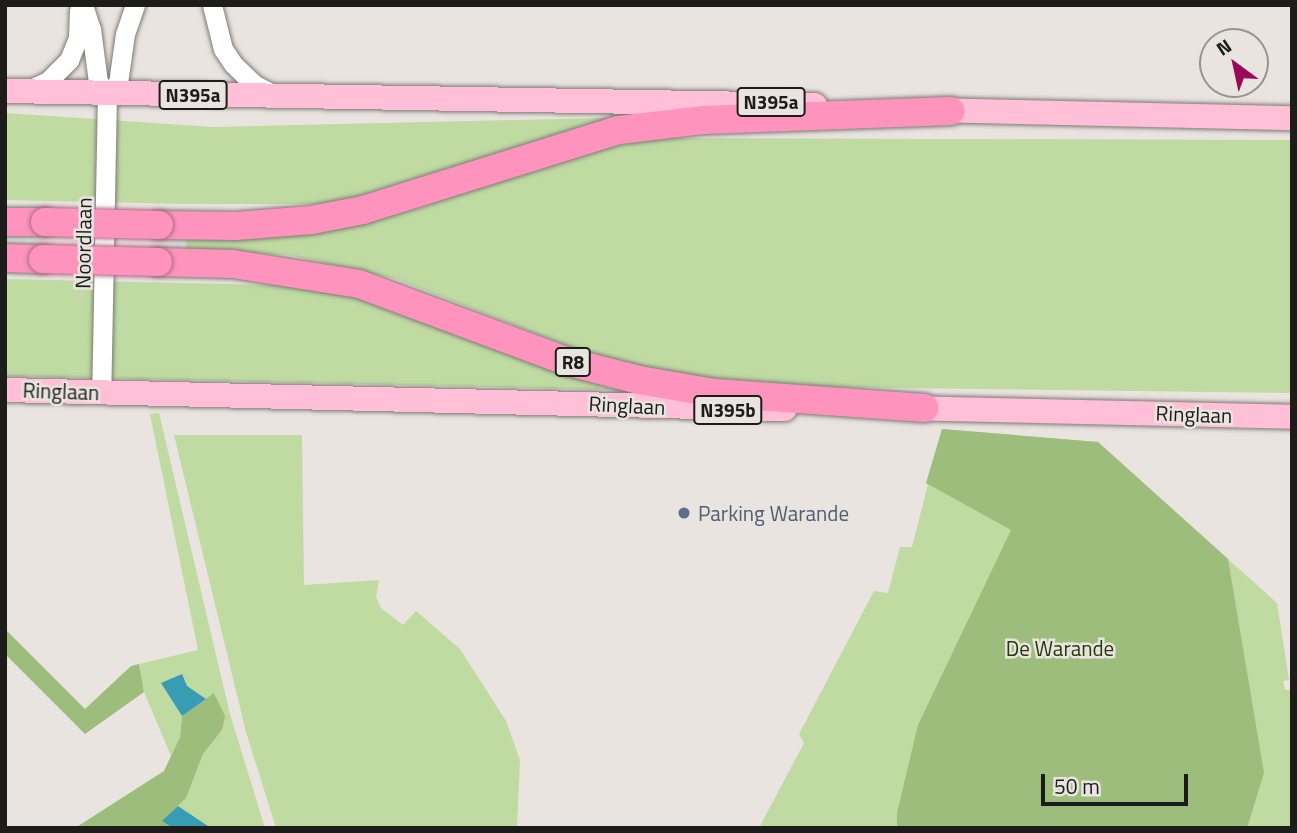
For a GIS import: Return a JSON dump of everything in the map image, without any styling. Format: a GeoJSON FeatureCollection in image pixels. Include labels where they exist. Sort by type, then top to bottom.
{"type":"FeatureCollection","features":[{"type":"Feature","properties":{"kind":"highway"},"geometry":{"type":"LineString","coordinates":[[5,222],[236,226],[312,220],[363,210],[620,131],[704,120],[951,111]]}},
{"type":"Feature","properties":{"kind":"highway","name":"R8"},"geometry":{"type":"LineString","coordinates":[[5,258],[233,264],[359,284],[569,362],[639,380],[716,393],[924,408]]}},
{"type":"Feature","properties":{"kind":"main road","name":"N395a"},"geometry":{"type":"LineString","coordinates":[[16,91],[279,97],[770,102],[951,111],[1292,118]]}},
{"type":"Feature","properties":{"kind":"main road","name":"Ringlaan"},"geometry":{"type":"LineString","coordinates":[[5,390],[532,401],[723,410],[924,408],[1292,417]]}},
{"type":"Feature","properties":{"kind":"street","name":"Noordlaan"},"geometry":{"type":"LineString","coordinates":[[16,91],[48,81],[69,60],[78,38],[81,5]]}},
{"type":"Feature","properties":{"kind":"street","name":"Noordlaan"},"geometry":{"type":"LineString","coordinates":[[81,5],[91,29],[99,82],[107,93],[101,393]]}},
{"type":"Feature","properties":{"kind":"street","name":"Noordlaan"},"geometry":{"type":"LineString","coordinates":[[107,93],[118,83],[125,34],[135,5]]}},
{"type":"Feature","properties":{"kind":"street"},"geometry":{"type":"LineString","coordinates":[[212,5],[223,49],[233,64],[254,85],[279,97]]}},
{"type":"Feature","properties":{"kind":"green space"},"geometry":{"type":"Polygon","coordinates":[[[5,113],[213,127],[643,117],[443,170],[334,204],[186,204],[5,200],[5,113]]]}},
{"type":"Feature","properties":{"kind":"green space"},"geometry":{"type":"Polygon","coordinates":[[[664,138],[1292,140],[1292,393],[824,387],[682,376],[581,351],[396,279],[289,255],[187,250],[186,239],[331,227],[410,211],[592,150],[664,138]]]}},
{"type":"Feature","properties":{"kind":"green space"},"geometry":{"type":"Polygon","coordinates":[[[5,279],[314,286],[369,300],[507,354],[614,390],[5,376],[5,279]]]}},
{"type":"Feature","properties":{"kind":"green space"},"geometry":{"type":"Polygon","coordinates":[[[159,413],[230,714],[265,828],[211,828],[178,806],[186,798],[203,754],[222,730],[215,693],[206,699],[186,686],[162,682],[182,716],[180,737],[171,756],[144,692],[139,664],[198,650],[150,414],[159,413]]]}},
{"type":"Feature","properties":{"kind":"green space","name":"De Warande"},"geometry":{"type":"Polygon","coordinates":[[[942,429],[1098,442],[1277,603],[1289,680],[1283,681],[1285,690],[1290,690],[1292,702],[1292,828],[759,828],[804,743],[799,734],[874,591],[888,593],[900,547],[912,547],[942,429]]]}},
{"type":"Feature","properties":{"kind":"green space","name":"De Warande"},"geometry":{"type":"Polygon","coordinates":[[[942,429],[1098,442],[1228,559],[1264,773],[1247,828],[897,828],[897,813],[918,725],[1011,530],[926,483],[942,429]]]}},
{"type":"Feature","properties":{"kind":"green space"},"geometry":{"type":"Polygon","coordinates":[[[174,435],[302,435],[304,585],[379,580],[376,597],[381,608],[403,625],[416,611],[460,649],[506,721],[520,760],[517,828],[276,828],[246,732],[174,435]]]}},
{"type":"Feature","properties":{"kind":"green space"},"geometry":{"type":"Polygon","coordinates":[[[5,629],[85,709],[131,666],[139,664],[144,692],[85,734],[5,654],[5,629]]]}},
{"type":"Feature","properties":{"kind":"green space"},"geometry":{"type":"Polygon","coordinates":[[[214,693],[225,716],[222,730],[203,754],[186,798],[163,821],[173,828],[75,828],[164,771],[180,737],[182,716],[214,693]]]}},
{"type":"Feature","properties":{"kind":"water"},"geometry":{"type":"Polygon","coordinates":[[[182,674],[187,686],[206,699],[182,716],[161,683],[182,674]]]}},
{"type":"Feature","properties":{"kind":"water"},"geometry":{"type":"Polygon","coordinates":[[[178,806],[211,828],[173,828],[162,821],[178,806]]]}},
{"type":"Feature","properties":{"kind":"place","name":"Parking Warande"},"geometry":{"type":"Point","coordinates":[684,513]}}]}
